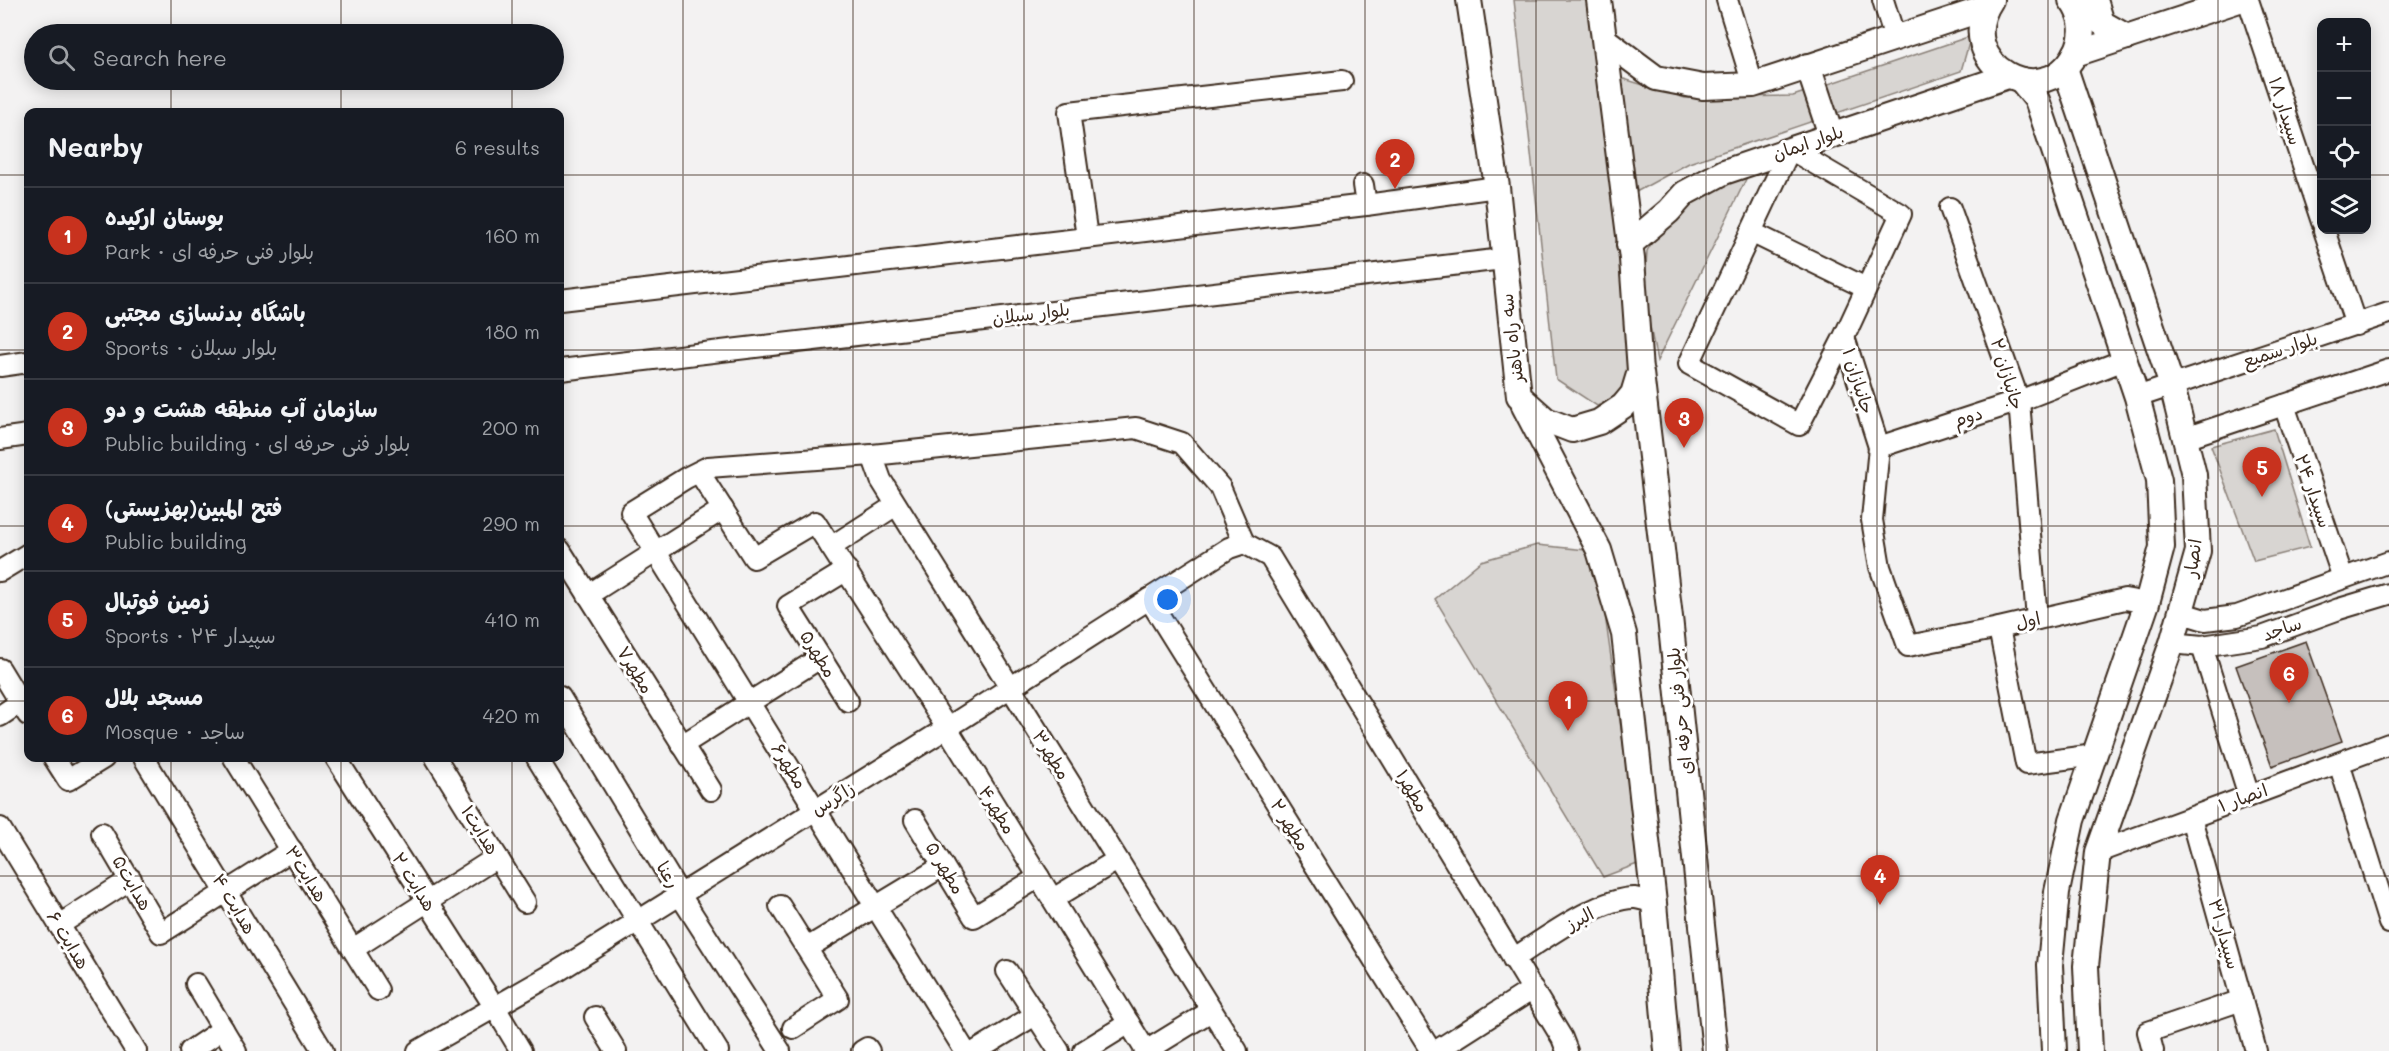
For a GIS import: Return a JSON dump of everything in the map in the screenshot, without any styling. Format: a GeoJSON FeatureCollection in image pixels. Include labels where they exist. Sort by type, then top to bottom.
{"type":"FeatureCollection","features":[{"type":"Feature","properties":{"kind":"main road","name":"سه راه باهنر"},"geometry":{"type":"LineString","coordinates":[[1469,0],[1497,187],[1519,396],[1546,420],[1572,430],[1599,422],[1623,406],[1634,394],[1640,371],[1629,245],[1599,0]]}},
{"type":"Feature","properties":{"kind":"main road"},"geometry":{"type":"LineString","coordinates":[[2070,61],[2081,41],[2082,28],[2079,15],[2071,0]]}},
{"type":"Feature","properties":{"kind":"main road"},"geometry":{"type":"LineString","coordinates":[[2095,0],[2103,23],[2127,37]]}},
{"type":"Feature","properties":{"kind":"main road"},"geometry":{"type":"LineString","coordinates":[[2070,61],[2127,37],[2239,0]]}},
{"type":"Feature","properties":{"kind":"main road"},"geometry":{"type":"LineString","coordinates":[[1605,40],[1656,78],[1703,87],[1754,85],[1988,4]]}},
{"type":"Feature","properties":{"kind":"main road","name":"انصار"},"geometry":{"type":"LineString","coordinates":[[1988,4],[1982,20],[1983,46],[1997,69],[2014,78],[2037,100],[2137,397],[2159,480],[2162,547],[2136,637],[2072,820],[2058,892],[2050,965],[2054,1051]]}},
{"type":"Feature","properties":{"kind":"main road","name":"بلوار ایمان"},"geometry":{"type":"LineString","coordinates":[[1629,245],[1670,211],[1685,193],[1724,172],[1831,135],[2014,78],[2034,81],[2047,79],[2070,61]]}},
{"type":"Feature","properties":{"kind":"main road","name":"انصار"},"geometry":{"type":"LineString","coordinates":[[2070,61],[2172,386],[2194,475],[2198,550],[2182,613],[2098,852],[2086,966],[2090,1051]]}},
{"type":"Feature","properties":{"kind":"main road"},"geometry":{"type":"LineString","coordinates":[[1808,66],[1831,135]]}},
{"type":"Feature","properties":{"kind":"main road","name":"بلوار فنی حرفه ای"},"geometry":{"type":"LineString","coordinates":[[1640,371],[1670,617],[1715,1051]]}},
{"type":"Feature","properties":{"kind":"main road"},"geometry":{"type":"LineString","coordinates":[[1519,396],[1599,550],[1624,634],[1654,903],[1667,1051]]}},
{"type":"Feature","properties":{"kind":"main road"},"geometry":{"type":"LineString","coordinates":[[2147,603],[2182,613]]}},
{"type":"Feature","properties":{"kind":"main road"},"geometry":{"type":"LineString","coordinates":[[2136,637],[2172,643]]}},
{"type":"Feature","properties":{"kind":"street"},"geometry":{"type":"LineString","coordinates":[[1726,0],[1754,85]]}},
{"type":"Feature","properties":{"kind":"street"},"geometry":{"type":"LineString","coordinates":[[1883,0],[1895,38]]}},
{"type":"Feature","properties":{"kind":"street","name":"سپیدار ۱۸"},"geometry":{"type":"LineString","coordinates":[[2248,0],[2317,207]]}},
{"type":"Feature","properties":{"kind":"street"},"geometry":{"type":"LineString","coordinates":[[1087,237],[1069,112],[1342,81]]}},
{"type":"Feature","properties":{"kind":"street"},"geometry":{"type":"LineString","coordinates":[[1790,149],[1689,364],[1799,425],[1844,337]]}},
{"type":"Feature","properties":{"kind":"street","name":"جانبازان ۱"},"geometry":{"type":"LineString","coordinates":[[1790,149],[1901,214],[1844,337],[1879,447],[1872,520],[1880,567],[1908,646]]}},
{"type":"Feature","properties":{"kind":"street"},"geometry":{"type":"LineString","coordinates":[[564,300],[1087,237],[1365,195],[1497,187]]}},
{"type":"Feature","properties":{"kind":"street","name":"جانبازان ۲"},"geometry":{"type":"LineString","coordinates":[[1950,208],[2019,401],[2037,619]]}},
{"type":"Feature","properties":{"kind":"street"},"geometry":{"type":"LineString","coordinates":[[1751,232],[1866,288]]}},
{"type":"Feature","properties":{"kind":"street"},"geometry":{"type":"LineString","coordinates":[[2325,234],[2356,325]]}},
{"type":"Feature","properties":{"kind":"street","name":"بلوار سبلان"},"geometry":{"type":"LineString","coordinates":[[564,369],[1503,259]]}},
{"type":"Feature","properties":{"kind":"street","name":"بلوار سمیع"},"geometry":{"type":"LineString","coordinates":[[2137,397],[2389,314]]}},
{"type":"Feature","properties":{"kind":"street","name":"دوم"},"geometry":{"type":"LineString","coordinates":[[1879,447],[2019,401],[2124,360]]}},
{"type":"Feature","properties":{"kind":"street"},"geometry":{"type":"LineString","coordinates":[[0,366],[24,363]]}},
{"type":"Feature","properties":{"kind":"street"},"geometry":{"type":"LineString","coordinates":[[2185,438],[2389,370]]}},
{"type":"Feature","properties":{"kind":"street","name":"سپیدار ۲۴"},"geometry":{"type":"LineString","coordinates":[[2284,405],[2343,578]]}},
{"type":"Feature","properties":{"kind":"street"},"geometry":{"type":"LineString","coordinates":[[588,595],[723,509],[699,472],[708,467],[872,455],[1136,428],[1182,443],[1220,487],[1244,543]]}},
{"type":"Feature","properties":{"kind":"street"},"geometry":{"type":"LineString","coordinates":[[0,439],[24,436]]}},
{"type":"Feature","properties":{"kind":"street","name":"مطهر۳"},"geometry":{"type":"LineString","coordinates":[[872,455],[881,480],[896,505],[1237,1051]]}},
{"type":"Feature","properties":{"kind":"street","name":"مطهر۶"},"geometry":{"type":"LineString","coordinates":[[699,472],[631,513],[966,1051]]}},
{"type":"Feature","properties":{"kind":"street"},"geometry":{"type":"LineString","coordinates":[[831,547],[896,505]]}},
{"type":"Feature","properties":{"kind":"street","name":"مطهر۴"},"geometry":{"type":"LineString","coordinates":[[723,509],[754,558],[814,522],[947,728],[1146,1051]]}},
{"type":"Feature","properties":{"kind":"street","name":"زاگرس"},"geometry":{"type":"LineString","coordinates":[[418,1051],[558,970],[680,895],[1228,548],[1244,543]]}},
{"type":"Feature","properties":{"kind":"street","name":"مطهر۱"},"geometry":{"type":"LineString","coordinates":[[1244,543],[1270,557],[1563,1038],[1567,1051]]}},
{"type":"Feature","properties":{"kind":"street","name":"مطهر۷"},"geometry":{"type":"LineString","coordinates":[[564,556],[711,790]]}},
{"type":"Feature","properties":{"kind":"street"},"geometry":{"type":"LineString","coordinates":[[0,571],[24,562]]}},
{"type":"Feature","properties":{"kind":"street","name":"ساجد"},"geometry":{"type":"LineString","coordinates":[[2182,613],[2205,620],[2237,616],[2389,562]]}},
{"type":"Feature","properties":{"kind":"street","name":"مطهر۵"},"geometry":{"type":"LineString","coordinates":[[847,570],[788,606],[848,701]]}},
{"type":"Feature","properties":{"kind":"street","name":"ساجد"},"geometry":{"type":"LineString","coordinates":[[2172,643],[2202,646],[2262,637],[2339,609],[2389,594]]}},
{"type":"Feature","properties":{"kind":"street","name":"مطهر ۲"},"geometry":{"type":"LineString","coordinates":[[1149,599],[1431,1051]]}},
{"type":"Feature","properties":{"kind":"street","name":"اول"},"geometry":{"type":"LineString","coordinates":[[1908,646],[2125,599],[2147,603]]}},
{"type":"Feature","properties":{"kind":"street"},"geometry":{"type":"LineString","coordinates":[[1999,628],[2026,764],[2095,755]]}},
{"type":"Feature","properties":{"kind":"street"},"geometry":{"type":"LineString","coordinates":[[2202,646],[2249,796]]}},
{"type":"Feature","properties":{"kind":"street"},"geometry":{"type":"LineString","coordinates":[[682,745],[820,658]]}},
{"type":"Feature","properties":{"kind":"street"},"geometry":{"type":"LineString","coordinates":[[0,669],[24,707]]}},
{"type":"Feature","properties":{"kind":"street","name":"رعنا"},"geometry":{"type":"LineString","coordinates":[[564,704],[680,895],[780,1051]]}},
{"type":"Feature","properties":{"kind":"street"},"geometry":{"type":"LineString","coordinates":[[0,716],[24,709]]}},
{"type":"Feature","properties":{"kind":"street","name":"انصار ۱"},"geometry":{"type":"LineString","coordinates":[[2098,852],[2389,744]]}},
{"type":"Feature","properties":{"kind":"street"},"geometry":{"type":"LineString","coordinates":[[57,762],[68,780],[97,762]]}},
{"type":"Feature","properties":{"kind":"street","name":"هدایت ۴"},"geometry":{"type":"LineString","coordinates":[[147,762],[323,1051]]}},
{"type":"Feature","properties":{"kind":"street","name":"هدایت۳"},"geometry":{"type":"LineString","coordinates":[[237,762],[378,990]]}},
{"type":"Feature","properties":{"kind":"street","name":"هدایت ۲"},"geometry":{"type":"LineString","coordinates":[[338,762],[521,1051]]}},
{"type":"Feature","properties":{"kind":"street","name":"هدایت۱"},"geometry":{"type":"LineString","coordinates":[[438,762],[525,902]]}},
{"type":"Feature","properties":{"kind":"street"},"geometry":{"type":"LineString","coordinates":[[539,762],[718,1051]]}},
{"type":"Feature","properties":{"kind":"street"},"geometry":{"type":"LineString","coordinates":[[2338,763],[2389,923]]}},
{"type":"Feature","properties":{"kind":"street","name":"سپیدار ۳۱"},"geometry":{"type":"LineString","coordinates":[[2191,818],[2256,1051]]}},
{"type":"Feature","properties":{"kind":"street","name":"مطهر ۵"},"geometry":{"type":"LineString","coordinates":[[915,820],[974,917],[1039,877]]}},
{"type":"Feature","properties":{"kind":"street","name":"هدایت ۶"},"geometry":{"type":"LineString","coordinates":[[0,828],[136,1051]]}},
{"type":"Feature","properties":{"kind":"street","name":"هدایت۵"},"geometry":{"type":"LineString","coordinates":[[102,833],[161,933],[228,892]]}},
{"type":"Feature","properties":{"kind":"street"},"geometry":{"type":"LineString","coordinates":[[228,892],[292,850]]}},
{"type":"Feature","properties":{"kind":"street"},"geometry":{"type":"LineString","coordinates":[[353,949],[497,857]]}},
{"type":"Feature","properties":{"kind":"street"},"geometry":{"type":"LineString","coordinates":[[1053,899],[1117,860]]}},
{"type":"Feature","properties":{"kind":"street"},"geometry":{"type":"LineString","coordinates":[[807,948],[943,866]]}},
{"type":"Feature","properties":{"kind":"street"},"geometry":{"type":"LineString","coordinates":[[59,925],[131,879]]}},
{"type":"Feature","properties":{"kind":"street","name":"البرز"},"geometry":{"type":"LineString","coordinates":[[1514,960],[1576,920],[1613,902],[1636,898],[1654,903]]}},
{"type":"Feature","properties":{"kind":"street"},"geometry":{"type":"LineString","coordinates":[[780,906],[838,999],[793,1028]]}},
{"type":"Feature","properties":{"kind":"street"},"geometry":{"type":"LineString","coordinates":[[1007,971],[1059,1051]]}},
{"type":"Feature","properties":{"kind":"street"},"geometry":{"type":"LineString","coordinates":[[196,984],[236,1051]]}},
{"type":"Feature","properties":{"kind":"street"},"geometry":{"type":"LineString","coordinates":[[1436,1051],[1533,989]]}},
{"type":"Feature","properties":{"kind":"street"},"geometry":{"type":"LineString","coordinates":[[2153,1051],[2148,1032],[2242,1000]]}},
{"type":"Feature","properties":{"kind":"street"},"geometry":{"type":"LineString","coordinates":[[1146,1051],[1211,1011]]}},
{"type":"Feature","properties":{"kind":"street"},"geometry":{"type":"LineString","coordinates":[[976,1051],[1035,1015]]}},
{"type":"Feature","properties":{"kind":"street"},"geometry":{"type":"LineString","coordinates":[[596,1017],[616,1051]]}},
{"type":"Feature","properties":{"kind":"street"},"geometry":{"type":"LineString","coordinates":[[1084,1051],[1129,1023]]}},
{"type":"Feature","properties":{"kind":"street"},"geometry":{"type":"LineString","coordinates":[[190,1051],[223,1029]]}},
{"type":"Feature","properties":{"kind":"shaded area"},"geometry":{"type":"Polygon","coordinates":[[[1514,0],[1589,0],[1627,293],[1632,371],[1620,396],[1597,406],[1556,379],[1514,0]]]}},
{"type":"Feature","properties":{"kind":"shaded area"},"geometry":{"type":"Polygon","coordinates":[[[1971,36],[1961,71],[1689,163],[1636,192],[1621,78],[1685,98],[1793,96],[1971,36]]]}},
{"type":"Feature","properties":{"kind":"shaded area"},"geometry":{"type":"Polygon","coordinates":[[[1749,173],[1657,361],[1644,297],[1647,251],[1663,223],[1688,199],[1749,173]]]}},
{"type":"Feature","properties":{"kind":"shaded area"},"geometry":{"type":"Polygon","coordinates":[[[2274,429],[2310,547],[2254,561],[2211,446],[2274,429]]]}},
{"type":"Feature","properties":{"kind":"shaded area"},"geometry":{"type":"Polygon","coordinates":[[[1537,545],[1596,551],[1640,863],[1603,877],[1435,599],[1481,561],[1537,545]]]}},
{"type":"Feature","properties":{"kind":"building"},"geometry":{"type":"Polygon","coordinates":[[[2306,641],[2342,741],[2272,766],[2236,666],[2306,641]]]}},
{"type":"Feature","properties":{"kind":"place","name":"باشگاه بدنسازی مجتبی"},"geometry":{"type":"Point","coordinates":[1395,189]}},
{"type":"Feature","properties":{"kind":"place","name":"سازمان آب منطقه هشت و دو"},"geometry":{"type":"Point","coordinates":[1684,448]}},
{"type":"Feature","properties":{"kind":"place","name":"زمین فوتبال"},"geometry":{"type":"Point","coordinates":[2262,497]}},
{"type":"Feature","properties":{"kind":"place","name":"مسجد بلال"},"geometry":{"type":"Point","coordinates":[2289,703]}},
{"type":"Feature","properties":{"kind":"place","name":"بوستان ارکیده"},"geometry":{"type":"Point","coordinates":[1568,731]}},
{"type":"Feature","properties":{"kind":"place","name":"فتح المبین(بهزیستی)"},"geometry":{"type":"Point","coordinates":[1880,905]}}]}
